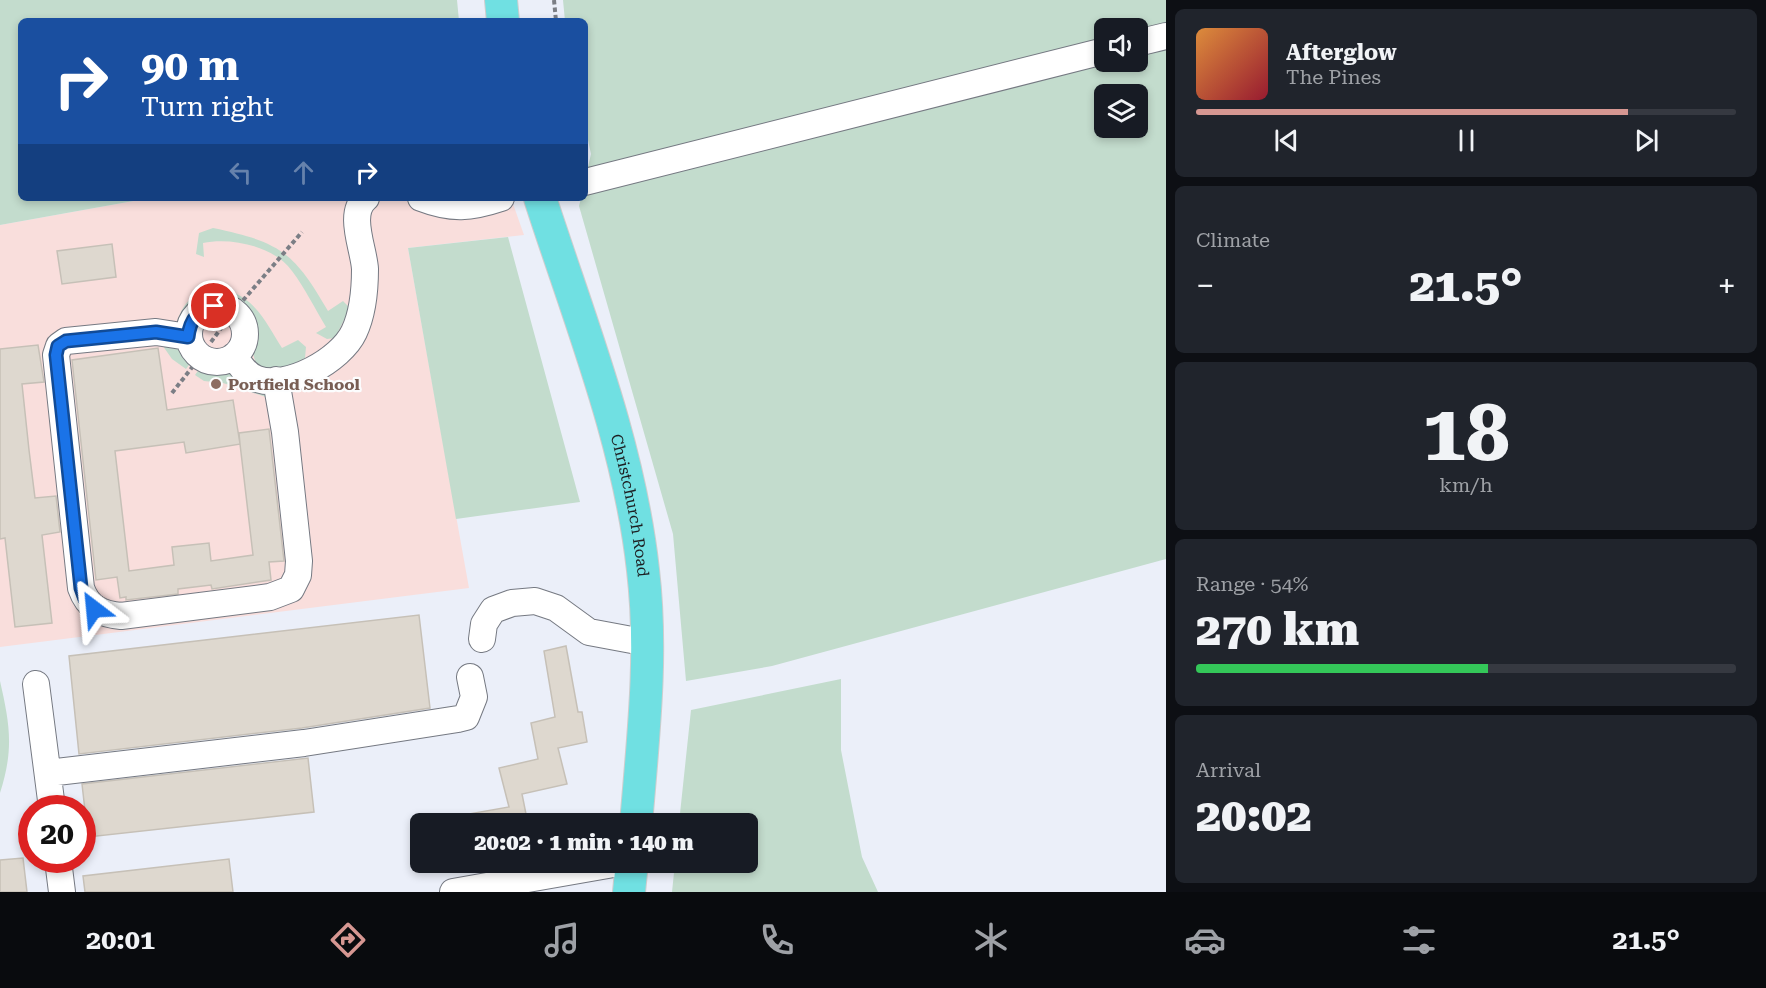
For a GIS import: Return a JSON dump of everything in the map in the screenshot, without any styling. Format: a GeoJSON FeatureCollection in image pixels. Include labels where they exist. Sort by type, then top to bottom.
{"type":"FeatureCollection","features":[{"type":"Feature","properties":{"kind":"main road"},"geometry":{"type":"LineString","coordinates":[[501,0],[503,18]]}},
{"type":"Feature","properties":{"kind":"main road","name":"Christchurch Road"},"geometry":{"type":"LineString","coordinates":[[541,201],[622,457],[643,568],[648,644],[637,813]]}},
{"type":"Feature","properties":{"kind":"main road"},"geometry":{"type":"LineString","coordinates":[[629,892],[631,873]]}},
{"type":"Feature","properties":{"kind":"lane"},"geometry":{"type":"LineString","coordinates":[[1148,40],[1166,36]]}},
{"type":"Feature","properties":{"kind":"lane"},"geometry":{"type":"LineString","coordinates":[[588,181],[1094,54]]}},
{"type":"Feature","properties":{"kind":"lane"},"geometry":{"type":"LineString","coordinates":[[234,356],[243,370],[257,379],[276,380],[308,373],[324,365],[339,352],[354,333],[363,298],[365,268],[358,216],[363,201]]}},
{"type":"Feature","properties":{"kind":"lane"},"geometry":{"type":"LineString","coordinates":[[429,201],[444,207],[477,206],[492,201]]}},
{"type":"Feature","properties":{"kind":"lane"},"geometry":{"type":"LineString","coordinates":[[194,347],[192,320],[205,308],[223,307],[233,312],[243,324],[245,332],[241,349],[234,356],[221,362],[194,347],[156,332],[66,341],[58,346],[56,355],[81,588],[85,599],[105,614],[121,616],[270,597],[291,589],[298,576],[299,561],[285,432],[276,380]]}},
{"type":"Feature","properties":{"kind":"lane"},"geometry":{"type":"LineString","coordinates":[[482,639],[484,624],[493,610],[512,603],[535,601],[556,608],[589,632],[648,644]]}},
{"type":"Feature","properties":{"kind":"lane"},"geometry":{"type":"LineString","coordinates":[[48,773],[304,743],[458,719],[466,717],[473,705],[470,677]]}},
{"type":"Feature","properties":{"kind":"lane"},"geometry":{"type":"LineString","coordinates":[[36,684],[51,795]]}},
{"type":"Feature","properties":{"kind":"lane"},"geometry":{"type":"LineString","coordinates":[[60,873],[62,892]]}},
{"type":"Feature","properties":{"kind":"lane"},"geometry":{"type":"LineString","coordinates":[[453,892],[562,873]]}},
{"type":"Feature","properties":{"kind":"path"},"geometry":{"type":"LineString","coordinates":[[554,0],[556,18]]}},
{"type":"Feature","properties":{"kind":"path"},"geometry":{"type":"LineString","coordinates":[[172,393],[194,347],[233,312],[302,232]]}},
{"type":"Feature","properties":{"kind":"shaded area","name":"Portfield School"},"geometry":{"type":"Polygon","coordinates":[[[133,201],[512,201],[524,235],[408,248],[469,588],[0,647],[0,225],[133,201]]]}},
{"type":"Feature","properties":{"kind":"green space"},"geometry":{"type":"Polygon","coordinates":[[[0,0],[457,0],[459,18],[18,18],[18,201],[133,201],[0,225],[0,0]]]}},
{"type":"Feature","properties":{"kind":"green space"},"geometry":{"type":"Polygon","coordinates":[[[563,0],[1166,0],[1166,559],[772,666],[686,681],[673,534],[579,206],[580,201],[588,201],[588,167],[591,154],[588,140],[588,18],[565,18],[563,0]]]}},
{"type":"Feature","properties":{"kind":"green space"},"geometry":{"type":"Polygon","coordinates":[[[213,228],[254,239],[283,253],[305,275],[328,311],[343,301],[350,308],[335,338],[327,339],[316,333],[326,327],[292,271],[274,255],[251,245],[226,241],[203,243],[204,257],[196,254],[199,233],[213,228]]]}},
{"type":"Feature","properties":{"kind":"green space"},"geometry":{"type":"Polygon","coordinates":[[[508,237],[580,502],[456,519],[408,248],[508,237]]]}},
{"type":"Feature","properties":{"kind":"green space"},"geometry":{"type":"Polygon","coordinates":[[[229,291],[247,300],[254,307],[282,348],[298,340],[306,347],[305,358],[273,371],[260,367],[255,361],[254,327],[247,309],[226,301],[217,299],[202,302],[195,307],[184,327],[175,327],[183,308],[194,297],[208,292],[229,291]]]}},
{"type":"Feature","properties":{"kind":"green space"},"geometry":{"type":"Polygon","coordinates":[[[158,339],[180,343],[192,361],[186,369],[172,359],[158,339]]]}},
{"type":"Feature","properties":{"kind":"green space"},"geometry":{"type":"Polygon","coordinates":[[[202,365],[228,371],[271,389],[272,399],[223,383],[204,381],[195,375],[202,365]]]}},
{"type":"Feature","properties":{"kind":"green space"},"geometry":{"type":"Polygon","coordinates":[[[841,679],[841,750],[862,857],[878,892],[672,892],[674,873],[758,873],[758,813],[680,813],[691,710],[841,679]]]}},
{"type":"Feature","properties":{"kind":"green space"},"geometry":{"type":"Polygon","coordinates":[[[0,681],[8,724],[9,750],[0,793],[0,681]]]}},
{"type":"Feature","properties":{"kind":"building"},"geometry":{"type":"Polygon","coordinates":[[[112,244],[116,277],[62,284],[57,251],[112,244]]]}},
{"type":"Feature","properties":{"kind":"building"},"geometry":{"type":"Polygon","coordinates":[[[38,345],[44,382],[22,384],[29,450],[35,498],[56,496],[60,532],[42,535],[52,623],[15,627],[5,538],[0,539],[0,349],[38,345]]]}},
{"type":"Feature","properties":{"kind":"building"},"geometry":{"type":"Polygon","coordinates":[[[158,348],[167,410],[233,400],[240,444],[239,433],[269,429],[284,561],[269,562],[271,580],[212,589],[211,585],[178,589],[178,594],[126,600],[126,597],[120,598],[117,577],[96,580],[72,360],[158,348]],[[184,442],[115,451],[129,571],[174,565],[172,547],[209,543],[211,561],[253,555],[240,444],[186,453],[184,442]]]}},
{"type":"Feature","properties":{"kind":"building"},"geometry":{"type":"Polygon","coordinates":[[[419,615],[430,708],[302,728],[79,754],[69,656],[419,615]]]}},
{"type":"Feature","properties":{"kind":"building"},"geometry":{"type":"Polygon","coordinates":[[[566,646],[578,712],[582,712],[587,742],[558,748],[567,784],[522,794],[526,813],[474,813],[509,807],[499,768],[538,759],[531,723],[555,717],[544,651],[566,646]]]}},
{"type":"Feature","properties":{"kind":"building"},"geometry":{"type":"Polygon","coordinates":[[[308,758],[314,812],[96,836],[96,795],[83,795],[82,784],[308,758]]]}},
{"type":"Feature","properties":{"kind":"building"},"geometry":{"type":"Polygon","coordinates":[[[18,858],[18,873],[25,873],[27,892],[0,892],[0,860],[18,858]]]}},
{"type":"Feature","properties":{"kind":"building"},"geometry":{"type":"Polygon","coordinates":[[[229,859],[233,892],[85,892],[83,876],[229,859]]]}},
{"type":"Feature","properties":{"kind":"place","name":"Portfield School"},"geometry":{"type":"Point","coordinates":[216,384]}},
{"type":"Feature","properties":{"kind":"route"},"geometry":{"type":"LineString","coordinates":[[94,609],[85,599],[81,588],[56,355],[58,346],[66,341],[156,332],[188,337],[192,320],[205,308],[214,306]]}}]}
